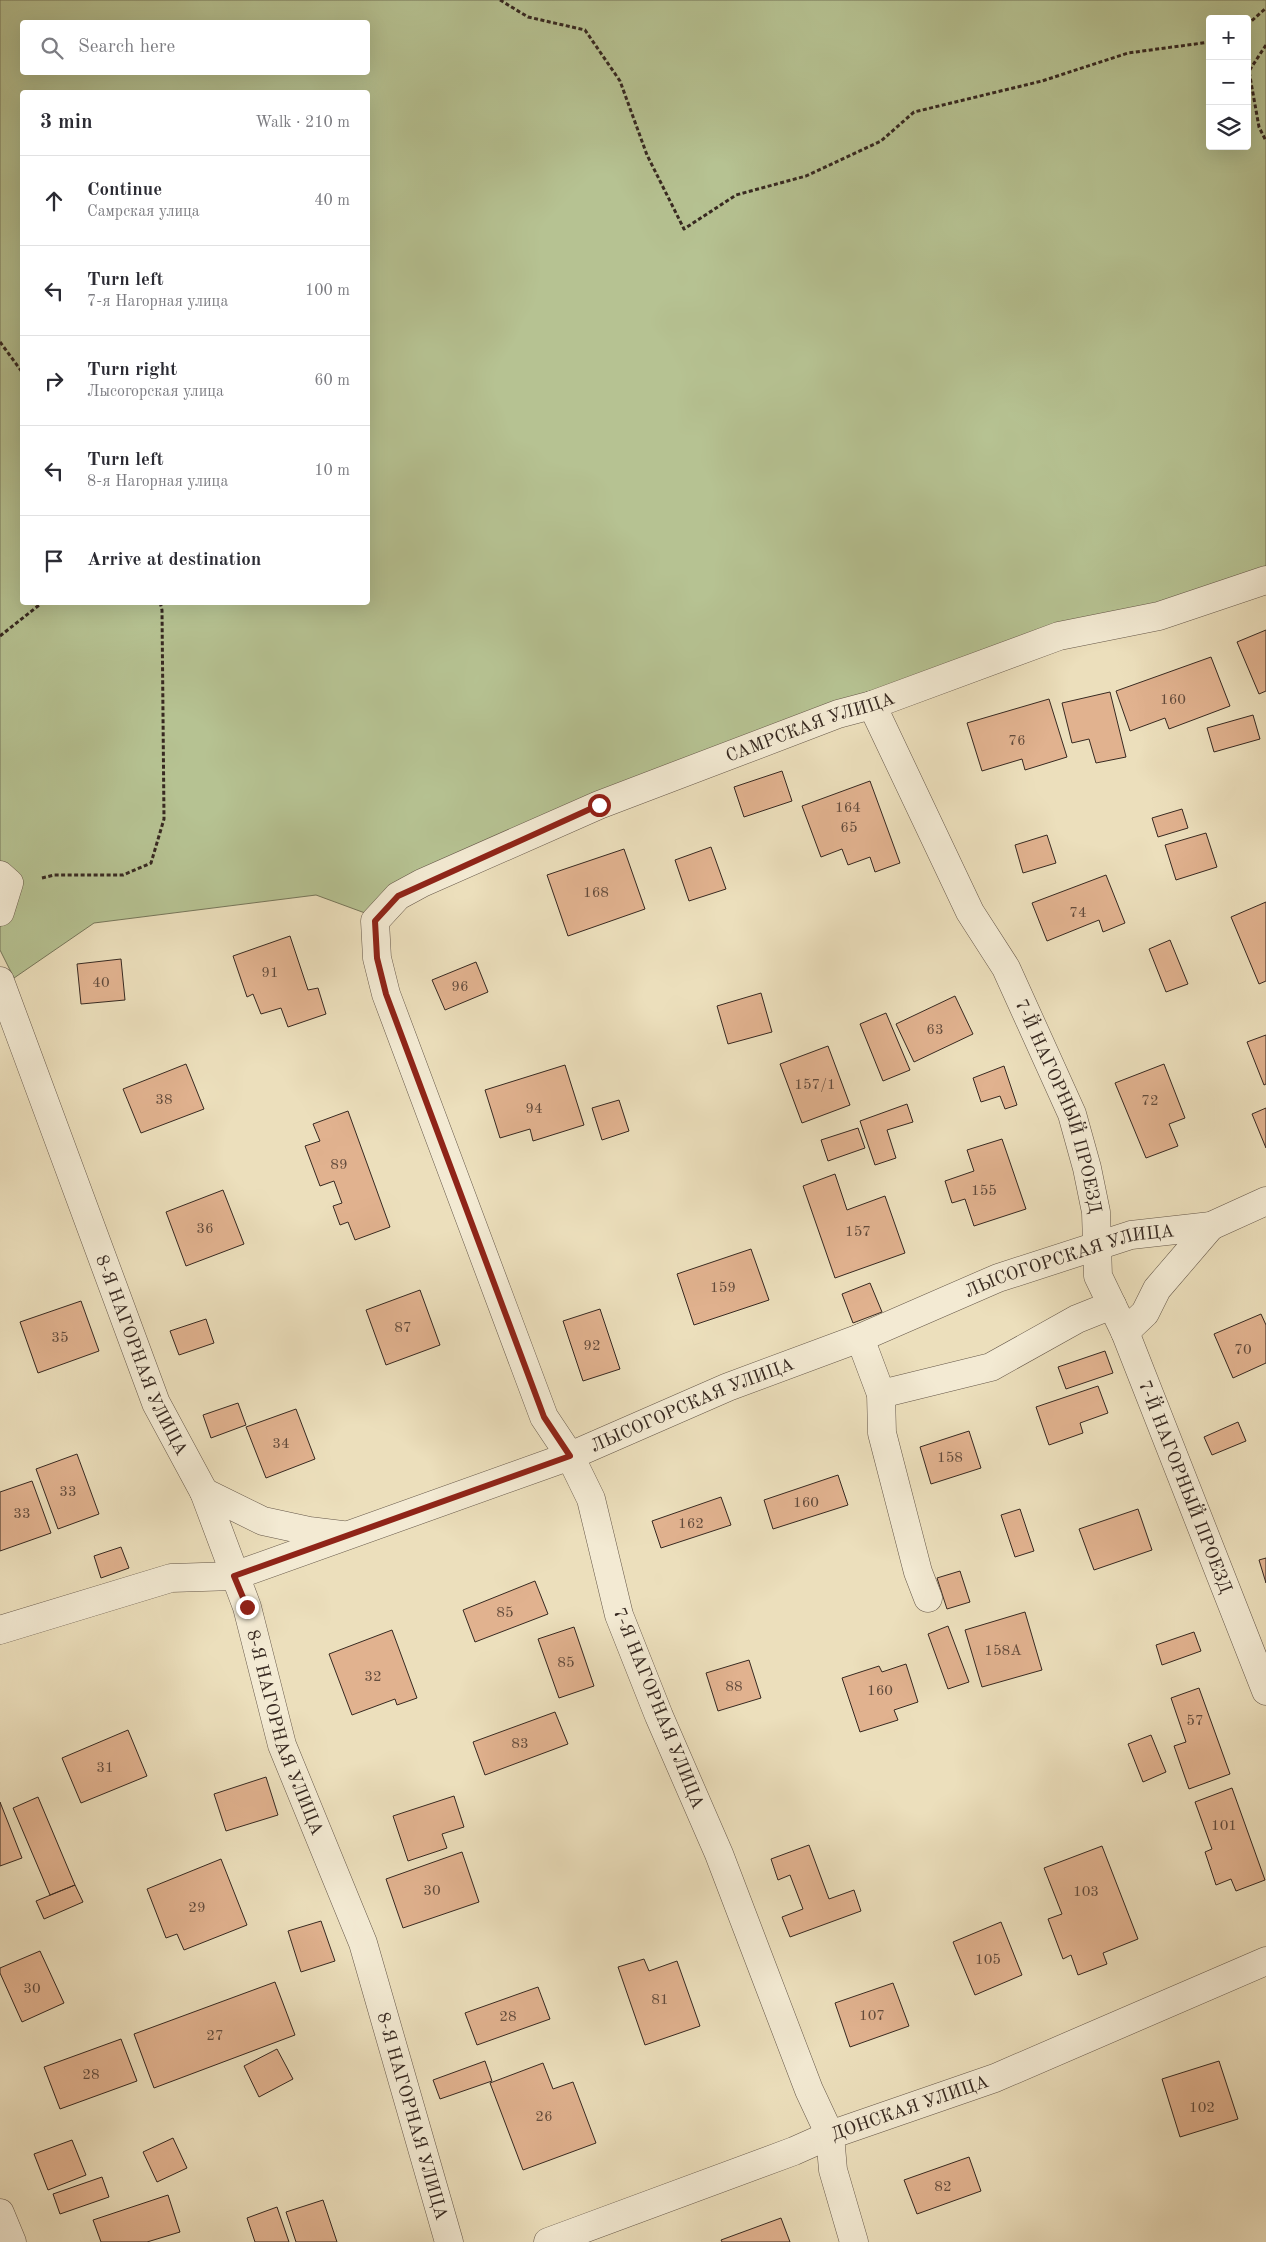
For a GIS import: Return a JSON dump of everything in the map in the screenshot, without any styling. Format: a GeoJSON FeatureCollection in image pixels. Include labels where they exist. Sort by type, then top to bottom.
{"type":"FeatureCollection","features":[{"type":"Feature","properties":{"kind":"street","name":"САМРСКАЯ УЛИЦА"},"geometry":{"type":"LineString","coordinates":[[375,921],[398,896],[599,805],[838,714],[872,705],[1059,636],[1159,616],[1266,580]]}},
{"type":"Feature","properties":{"kind":"street","name":"7-Й НАГОРНЫЙ ПРОЕЗД"},"geometry":{"type":"LineString","coordinates":[[872,705],[970,912],[1006,968],[1072,1114],[1087,1168],[1096,1212],[1098,1276],[1125,1332],[1266,1691]]}},
{"type":"Feature","properties":{"kind":"street"},"geometry":{"type":"LineString","coordinates":[[0,912],[4,879]]}},
{"type":"Feature","properties":{"kind":"street","name":"7-Я НАГОРНАЯ УЛИЦА"},"geometry":{"type":"LineString","coordinates":[[375,921],[377,958],[386,994],[544,1417],[570,1456],[591,1499],[619,1615],[659,1716],[719,1854],[809,2090],[830,2135],[833,2170],[854,2242]]}},
{"type":"Feature","properties":{"kind":"street","name":"8-Я НАГОРНАЯ УЛИЦА"},"geometry":{"type":"LineString","coordinates":[[0,981],[156,1403],[204,1492],[247,1607],[282,1745],[363,1943],[449,2242]]}},
{"type":"Feature","properties":{"kind":"street","name":"ЛЫСОГОРСКАЯ УЛИЦА"},"geometry":{"type":"LineString","coordinates":[[0,1630],[171,1578],[234,1576],[570,1456],[728,1387],[860,1338],[998,1278],[1056,1260],[1097,1244],[1131,1235],[1212,1226],[1266,1202]]}},
{"type":"Feature","properties":{"kind":"street"},"geometry":{"type":"LineString","coordinates":[[1125,1332],[1145,1313],[1157,1289],[1212,1226]]}},
{"type":"Feature","properties":{"kind":"street"},"geometry":{"type":"LineString","coordinates":[[881,1394],[991,1367],[1077,1319],[1112,1305]]}},
{"type":"Feature","properties":{"kind":"street"},"geometry":{"type":"LineString","coordinates":[[860,1338],[881,1394],[882,1433],[918,1572],[928,1598]]}},
{"type":"Feature","properties":{"kind":"street"},"geometry":{"type":"LineString","coordinates":[[204,1492],[264,1522],[309,1531],[349,1536]]}},
{"type":"Feature","properties":{"kind":"street","name":"ДОНСКАЯ УЛИЦА"},"geometry":{"type":"LineString","coordinates":[[548,2242],[794,2152],[830,2135],[995,2078],[1266,1960]]}},
{"type":"Feature","properties":{"kind":"street"},"geometry":{"type":"LineString","coordinates":[[0,2213],[12,2242]]}},
{"type":"Feature","properties":{"kind":"path"},"geometry":{"type":"LineString","coordinates":[[500,0],[528,17],[585,30],[620,81],[647,155],[684,229],[736,195],[806,176],[881,141],[914,112],[1042,81],[1128,53],[1206,43]]}},
{"type":"Feature","properties":{"kind":"path"},"geometry":{"type":"LineString","coordinates":[[1251,21],[1266,8]]}},
{"type":"Feature","properties":{"kind":"path"},"geometry":{"type":"LineString","coordinates":[[1266,45],[1249,71],[1258,127],[1266,141]]}},
{"type":"Feature","properties":{"kind":"path"},"geometry":{"type":"LineString","coordinates":[[0,342],[20,369]]}},
{"type":"Feature","properties":{"kind":"path"},"geometry":{"type":"LineString","coordinates":[[0,636],[40,605]]}},
{"type":"Feature","properties":{"kind":"path"},"geometry":{"type":"LineString","coordinates":[[4,879],[123,875],[152,863],[164,819],[161,605]]}},
{"type":"Feature","properties":{"kind":"green space"},"geometry":{"type":"Polygon","coordinates":[[[0,0],[1266,0],[1266,570],[1157,609],[1058,630],[365,913],[316,895],[94,923],[14,978],[0,950],[0,0]]]}},
{"type":"Feature","properties":{"kind":"building"},"geometry":{"type":"Polygon","coordinates":[[[1266,630],[1266,691],[1259,694],[1237,642],[1266,630]]]}},
{"type":"Feature","properties":{"kind":"building"},"geometry":{"type":"Polygon","coordinates":[[[1211,657],[1230,706],[1169,729],[1165,718],[1130,731],[1116,691],[1211,657]]]}},
{"type":"Feature","properties":{"kind":"building"},"geometry":{"type":"Polygon","coordinates":[[[1110,692],[1126,757],[1096,763],[1089,739],[1072,743],[1062,703],[1110,692]]]}},
{"type":"Feature","properties":{"kind":"building"},"geometry":{"type":"Polygon","coordinates":[[[1049,699],[1067,757],[1025,770],[1022,759],[982,771],[967,723],[1049,699]]]}},
{"type":"Feature","properties":{"kind":"building"},"geometry":{"type":"Polygon","coordinates":[[[1253,715],[1260,739],[1214,752],[1207,728],[1253,715]]]}},
{"type":"Feature","properties":{"kind":"building"},"geometry":{"type":"Polygon","coordinates":[[[782,771],[792,801],[744,817],[734,787],[782,771]]]}},
{"type":"Feature","properties":{"kind":"building"},"geometry":{"type":"Polygon","coordinates":[[[870,781],[900,863],[875,872],[870,857],[848,865],[842,849],[821,857],[802,806],[870,781]]]}},
{"type":"Feature","properties":{"kind":"building"},"geometry":{"type":"Polygon","coordinates":[[[1182,809],[1188,828],[1158,837],[1152,818],[1182,809]]]}},
{"type":"Feature","properties":{"kind":"building"},"geometry":{"type":"Polygon","coordinates":[[[1206,833],[1217,867],[1176,880],[1165,845],[1206,833]]]}},
{"type":"Feature","properties":{"kind":"building"},"geometry":{"type":"Polygon","coordinates":[[[1047,835],[1056,863],[1023,873],[1015,845],[1047,835]]]}},
{"type":"Feature","properties":{"kind":"building"},"geometry":{"type":"Polygon","coordinates":[[[711,847],[726,889],[689,901],[675,860],[711,847]]]}},
{"type":"Feature","properties":{"kind":"building"},"geometry":{"type":"Polygon","coordinates":[[[624,849],[645,909],[568,936],[547,875],[624,849]]]}},
{"type":"Feature","properties":{"kind":"building"},"geometry":{"type":"Polygon","coordinates":[[[1106,875],[1125,923],[1103,932],[1099,920],[1047,941],[1032,903],[1106,875]]]}},
{"type":"Feature","properties":{"kind":"building"},"geometry":{"type":"Polygon","coordinates":[[[1266,902],[1266,981],[1259,984],[1231,917],[1266,902]]]}},
{"type":"Feature","properties":{"kind":"building"},"geometry":{"type":"Polygon","coordinates":[[[290,936],[308,990],[318,988],[326,1014],[288,1027],[281,1008],[261,1014],[253,994],[247,997],[233,956],[290,936]]]}},
{"type":"Feature","properties":{"kind":"building"},"geometry":{"type":"Polygon","coordinates":[[[1170,940],[1188,984],[1166,992],[1149,949],[1170,940]]]}},
{"type":"Feature","properties":{"kind":"building"},"geometry":{"type":"Polygon","coordinates":[[[121,959],[125,1000],[81,1004],[77,964],[121,959]]]}},
{"type":"Feature","properties":{"kind":"building"},"geometry":{"type":"Polygon","coordinates":[[[476,962],[488,992],[445,1010],[432,980],[476,962]]]}},
{"type":"Feature","properties":{"kind":"building"},"geometry":{"type":"Polygon","coordinates":[[[761,993],[772,1032],[728,1044],[717,1006],[761,993]]]}},
{"type":"Feature","properties":{"kind":"building"},"geometry":{"type":"Polygon","coordinates":[[[955,996],[973,1034],[914,1062],[896,1024],[955,996]]]}},
{"type":"Feature","properties":{"kind":"building"},"geometry":{"type":"Polygon","coordinates":[[[886,1013],[910,1070],[883,1081],[860,1024],[886,1013]]]}},
{"type":"Feature","properties":{"kind":"building"},"geometry":{"type":"Polygon","coordinates":[[[1266,1035],[1266,1084],[1264,1085],[1247,1042],[1266,1035]]]}},
{"type":"Feature","properties":{"kind":"building"},"geometry":{"type":"Polygon","coordinates":[[[828,1046],[850,1105],[802,1123],[780,1064],[828,1046]]]}},
{"type":"Feature","properties":{"kind":"building"},"geometry":{"type":"Polygon","coordinates":[[[186,1064],[204,1109],[141,1133],[123,1089],[186,1064]]]}},
{"type":"Feature","properties":{"kind":"building"},"geometry":{"type":"Polygon","coordinates":[[[1164,1064],[1185,1118],[1169,1124],[1178,1146],[1146,1158],[1115,1083],[1164,1064]]]}},
{"type":"Feature","properties":{"kind":"building"},"geometry":{"type":"Polygon","coordinates":[[[565,1065],[584,1125],[533,1141],[530,1129],[500,1138],[485,1090],[565,1065]]]}},
{"type":"Feature","properties":{"kind":"building"},"geometry":{"type":"Polygon","coordinates":[[[1004,1066],[1017,1105],[1005,1109],[1000,1096],[981,1102],[973,1078],[1004,1066]]]}},
{"type":"Feature","properties":{"kind":"building"},"geometry":{"type":"Polygon","coordinates":[[[619,1100],[629,1131],[602,1140],[592,1108],[619,1100]]]}},
{"type":"Feature","properties":{"kind":"building"},"geometry":{"type":"Polygon","coordinates":[[[907,1104],[913,1122],[887,1130],[896,1158],[875,1165],[860,1121],[907,1104]]]}},
{"type":"Feature","properties":{"kind":"building"},"geometry":{"type":"Polygon","coordinates":[[[1266,1108],[1266,1148],[1252,1114],[1266,1108]]]}},
{"type":"Feature","properties":{"kind":"building"},"geometry":{"type":"Polygon","coordinates":[[[348,1111],[390,1227],[355,1240],[348,1222],[340,1225],[333,1206],[342,1203],[334,1181],[320,1186],[305,1146],[320,1141],[313,1124],[348,1111]]]}},
{"type":"Feature","properties":{"kind":"building"},"geometry":{"type":"Polygon","coordinates":[[[858,1128],[865,1148],[828,1161],[821,1140],[858,1128]]]}},
{"type":"Feature","properties":{"kind":"building"},"geometry":{"type":"Polygon","coordinates":[[[1002,1139],[1026,1209],[974,1226],[965,1199],[952,1203],[945,1181],[974,1171],[967,1150],[1002,1139]]]}},
{"type":"Feature","properties":{"kind":"building"},"geometry":{"type":"Polygon","coordinates":[[[835,1174],[847,1210],[885,1196],[905,1253],[835,1278],[803,1186],[835,1174]]]}},
{"type":"Feature","properties":{"kind":"building"},"geometry":{"type":"Polygon","coordinates":[[[223,1190],[244,1244],[186,1266],[166,1212],[223,1190]]]}},
{"type":"Feature","properties":{"kind":"building"},"geometry":{"type":"Polygon","coordinates":[[[751,1249],[769,1300],[694,1325],[677,1274],[751,1249]]]}},
{"type":"Feature","properties":{"kind":"building"},"geometry":{"type":"Polygon","coordinates":[[[870,1283],[882,1312],[853,1323],[842,1294],[870,1283]]]}},
{"type":"Feature","properties":{"kind":"building"},"geometry":{"type":"Polygon","coordinates":[[[420,1290],[440,1345],[386,1365],[366,1310],[420,1290]]]}},
{"type":"Feature","properties":{"kind":"building"},"geometry":{"type":"Polygon","coordinates":[[[81,1301],[99,1351],[38,1373],[20,1322],[81,1301]]]}},
{"type":"Feature","properties":{"kind":"building"},"geometry":{"type":"Polygon","coordinates":[[[600,1309],[620,1369],[583,1381],[563,1321],[600,1309]]]}},
{"type":"Feature","properties":{"kind":"building"},"geometry":{"type":"Polygon","coordinates":[[[1261,1314],[1266,1325],[1266,1363],[1233,1378],[1214,1334],[1261,1314]]]}},
{"type":"Feature","properties":{"kind":"building"},"geometry":{"type":"Polygon","coordinates":[[[206,1319],[214,1343],[179,1355],[170,1331],[206,1319]]]}},
{"type":"Feature","properties":{"kind":"building"},"geometry":{"type":"Polygon","coordinates":[[[1105,1351],[1113,1373],[1066,1389],[1058,1367],[1105,1351]]]}},
{"type":"Feature","properties":{"kind":"building"},"geometry":{"type":"Polygon","coordinates":[[[1098,1386],[1108,1413],[1080,1423],[1083,1433],[1049,1445],[1036,1407],[1098,1386]]]}},
{"type":"Feature","properties":{"kind":"building"},"geometry":{"type":"Polygon","coordinates":[[[238,1403],[246,1425],[211,1438],[203,1415],[238,1403]]]}},
{"type":"Feature","properties":{"kind":"building"},"geometry":{"type":"Polygon","coordinates":[[[296,1409],[315,1459],[266,1478],[246,1427],[296,1409]]]}},
{"type":"Feature","properties":{"kind":"building"},"geometry":{"type":"Polygon","coordinates":[[[1238,1422],[1246,1441],[1212,1455],[1204,1437],[1238,1422]]]}},
{"type":"Feature","properties":{"kind":"building"},"geometry":{"type":"Polygon","coordinates":[[[969,1431],[981,1468],[931,1484],[920,1447],[969,1431]]]}},
{"type":"Feature","properties":{"kind":"building"},"geometry":{"type":"Polygon","coordinates":[[[77,1454],[99,1514],[58,1529],[36,1469],[77,1454]]]}},
{"type":"Feature","properties":{"kind":"building"},"geometry":{"type":"Polygon","coordinates":[[[838,1475],[848,1505],[773,1529],[764,1500],[838,1475]]]}},
{"type":"Feature","properties":{"kind":"building"},"geometry":{"type":"Polygon","coordinates":[[[32,1481],[51,1533],[0,1551],[0,1492],[32,1481]]]}},
{"type":"Feature","properties":{"kind":"building"},"geometry":{"type":"Polygon","coordinates":[[[721,1497],[731,1525],[661,1548],[652,1521],[721,1497]]]}},
{"type":"Feature","properties":{"kind":"building"},"geometry":{"type":"Polygon","coordinates":[[[1020,1509],[1034,1551],[1015,1557],[1001,1515],[1020,1509]]]}},
{"type":"Feature","properties":{"kind":"building"},"geometry":{"type":"Polygon","coordinates":[[[1138,1509],[1152,1550],[1094,1570],[1079,1529],[1138,1509]]]}},
{"type":"Feature","properties":{"kind":"building"},"geometry":{"type":"Polygon","coordinates":[[[121,1547],[129,1568],[101,1578],[94,1556],[121,1547]]]}},
{"type":"Feature","properties":{"kind":"building"},"geometry":{"type":"Polygon","coordinates":[[[1266,1558],[1266,1583],[1259,1560],[1266,1558]]]}},
{"type":"Feature","properties":{"kind":"building"},"geometry":{"type":"Polygon","coordinates":[[[960,1571],[970,1602],[947,1609],[937,1578],[960,1571]]]}},
{"type":"Feature","properties":{"kind":"building"},"geometry":{"type":"Polygon","coordinates":[[[535,1581],[548,1614],[475,1642],[463,1610],[535,1581]]]}},
{"type":"Feature","properties":{"kind":"building"},"geometry":{"type":"Polygon","coordinates":[[[1025,1612],[1042,1670],[982,1687],[965,1630],[1025,1612]]]}},
{"type":"Feature","properties":{"kind":"building"},"geometry":{"type":"Polygon","coordinates":[[[948,1626],[969,1682],[948,1689],[928,1634],[948,1626]]]}},
{"type":"Feature","properties":{"kind":"building"},"geometry":{"type":"Polygon","coordinates":[[[574,1627],[594,1686],[559,1698],[538,1639],[574,1627]]]}},
{"type":"Feature","properties":{"kind":"building"},"geometry":{"type":"Polygon","coordinates":[[[392,1630],[417,1698],[397,1705],[395,1699],[352,1715],[329,1654],[392,1630]]]}},
{"type":"Feature","properties":{"kind":"building"},"geometry":{"type":"Polygon","coordinates":[[[1194,1632],[1201,1651],[1162,1665],[1156,1645],[1194,1632]]]}},
{"type":"Feature","properties":{"kind":"building"},"geometry":{"type":"Polygon","coordinates":[[[749,1660],[761,1698],[718,1711],[706,1673],[749,1660]]]}},
{"type":"Feature","properties":{"kind":"building"},"geometry":{"type":"Polygon","coordinates":[[[906,1664],[918,1702],[894,1710],[898,1720],[860,1732],[842,1678],[879,1666],[882,1672],[906,1664]]]}},
{"type":"Feature","properties":{"kind":"building"},"geometry":{"type":"Polygon","coordinates":[[[1199,1688],[1230,1774],[1189,1789],[1174,1746],[1186,1742],[1171,1698],[1199,1688]]]}},
{"type":"Feature","properties":{"kind":"building"},"geometry":{"type":"Polygon","coordinates":[[[555,1712],[568,1744],[485,1775],[473,1742],[555,1712]]]}},
{"type":"Feature","properties":{"kind":"building"},"geometry":{"type":"Polygon","coordinates":[[[128,1730],[147,1776],[81,1803],[62,1758],[128,1730]]]}},
{"type":"Feature","properties":{"kind":"building"},"geometry":{"type":"Polygon","coordinates":[[[1151,1735],[1166,1772],[1143,1782],[1128,1744],[1151,1735]]]}},
{"type":"Feature","properties":{"kind":"building"},"geometry":{"type":"Polygon","coordinates":[[[266,1777],[278,1815],[226,1831],[214,1794],[266,1777]]]}},
{"type":"Feature","properties":{"kind":"building"},"geometry":{"type":"Polygon","coordinates":[[[1232,1788],[1265,1880],[1236,1891],[1231,1879],[1216,1885],[1205,1852],[1212,1849],[1195,1802],[1232,1788]]]}},
{"type":"Feature","properties":{"kind":"building"},"geometry":{"type":"Polygon","coordinates":[[[454,1796],[464,1827],[442,1834],[447,1848],[408,1861],[393,1816],[454,1796]]]}},
{"type":"Feature","properties":{"kind":"building"},"geometry":{"type":"Polygon","coordinates":[[[38,1797],[75,1885],[50,1895],[13,1808],[38,1797]]]}},
{"type":"Feature","properties":{"kind":"building"},"geometry":{"type":"Polygon","coordinates":[[[0,1802],[22,1858],[0,1866],[0,1802]]]}},
{"type":"Feature","properties":{"kind":"building"},"geometry":{"type":"Polygon","coordinates":[[[809,1845],[829,1899],[854,1890],[861,1911],[790,1937],[782,1917],[803,1909],[790,1875],[778,1880],[771,1859],[809,1845]]]}},
{"type":"Feature","properties":{"kind":"building"},"geometry":{"type":"Polygon","coordinates":[[[1102,1846],[1138,1939],[1103,1953],[1107,1964],[1078,1975],[1071,1955],[1063,1959],[1048,1919],[1062,1914],[1044,1868],[1102,1846]]]}},
{"type":"Feature","properties":{"kind":"building"},"geometry":{"type":"Polygon","coordinates":[[[462,1852],[479,1902],[403,1928],[386,1879],[462,1852]]]}},
{"type":"Feature","properties":{"kind":"building"},"geometry":{"type":"Polygon","coordinates":[[[221,1859],[247,1925],[184,1950],[177,1934],[166,1938],[147,1889],[221,1859]]]}},
{"type":"Feature","properties":{"kind":"building"},"geometry":{"type":"Polygon","coordinates":[[[75,1885],[83,1902],[44,1919],[36,1901],[75,1885]]]}},
{"type":"Feature","properties":{"kind":"building"},"geometry":{"type":"Polygon","coordinates":[[[321,1921],[335,1961],[301,1972],[288,1931],[321,1921]]]}},
{"type":"Feature","properties":{"kind":"building"},"geometry":{"type":"Polygon","coordinates":[[[1001,1922],[1022,1975],[975,1995],[953,1942],[1001,1922]]]}},
{"type":"Feature","properties":{"kind":"building"},"geometry":{"type":"Polygon","coordinates":[[[40,1951],[64,2003],[22,2022],[0,1973],[0,1968],[40,1951]]]}},
{"type":"Feature","properties":{"kind":"building"},"geometry":{"type":"Polygon","coordinates":[[[644,1959],[649,1971],[677,1961],[700,2026],[645,2045],[618,1967],[644,1959]]]}},
{"type":"Feature","properties":{"kind":"building"},"geometry":{"type":"Polygon","coordinates":[[[275,1982],[295,2035],[154,2088],[134,2034],[275,1982]]]}},
{"type":"Feature","properties":{"kind":"building"},"geometry":{"type":"Polygon","coordinates":[[[893,1983],[909,2026],[850,2047],[835,2003],[893,1983]]]}},
{"type":"Feature","properties":{"kind":"building"},"geometry":{"type":"Polygon","coordinates":[[[538,1987],[550,2019],[477,2045],[465,2013],[538,1987]]]}},
{"type":"Feature","properties":{"kind":"building"},"geometry":{"type":"Polygon","coordinates":[[[121,2039],[137,2081],[60,2109],[44,2067],[121,2039]]]}},
{"type":"Feature","properties":{"kind":"building"},"geometry":{"type":"Polygon","coordinates":[[[277,2049],[293,2079],[259,2097],[244,2066],[277,2049]]]}},
{"type":"Feature","properties":{"kind":"building"},"geometry":{"type":"Polygon","coordinates":[[[485,2061],[492,2081],[440,2099],[433,2080],[485,2061]]]}},
{"type":"Feature","properties":{"kind":"building"},"geometry":{"type":"Polygon","coordinates":[[[1219,2061],[1238,2119],[1180,2137],[1162,2079],[1219,2061]]]}},
{"type":"Feature","properties":{"kind":"building"},"geometry":{"type":"Polygon","coordinates":[[[543,2063],[553,2089],[573,2082],[596,2143],[523,2170],[490,2083],[543,2063]]]}},
{"type":"Feature","properties":{"kind":"building"},"geometry":{"type":"Polygon","coordinates":[[[173,2138],[187,2168],[157,2182],[143,2152],[173,2138]]]}},
{"type":"Feature","properties":{"kind":"building"},"geometry":{"type":"Polygon","coordinates":[[[72,2140],[86,2175],[48,2190],[34,2154],[72,2140]]]}},
{"type":"Feature","properties":{"kind":"building"},"geometry":{"type":"Polygon","coordinates":[[[969,2157],[981,2191],[917,2214],[904,2180],[969,2157]]]}},
{"type":"Feature","properties":{"kind":"building"},"geometry":{"type":"Polygon","coordinates":[[[102,2177],[109,2197],[60,2214],[53,2194],[102,2177]]]}},
{"type":"Feature","properties":{"kind":"building"},"geometry":{"type":"Polygon","coordinates":[[[168,2195],[180,2232],[147,2242],[101,2242],[93,2220],[168,2195]]]}},
{"type":"Feature","properties":{"kind":"building"},"geometry":{"type":"Polygon","coordinates":[[[323,2200],[337,2242],[296,2242],[286,2212],[323,2200]]]}},
{"type":"Feature","properties":{"kind":"building"},"geometry":{"type":"Polygon","coordinates":[[[277,2207],[289,2242],[255,2242],[247,2218],[277,2207]]]}},
{"type":"Feature","properties":{"kind":"building"},"geometry":{"type":"Polygon","coordinates":[[[781,2218],[790,2242],[722,2242],[721,2240],[781,2218]]]}},
{"type":"Feature","properties":{"kind":"route"},"geometry":{"type":"LineString","coordinates":[[247,1607],[234,1576],[570,1456],[544,1417],[386,994],[377,958],[375,921],[398,896],[599,805]]}}]}
